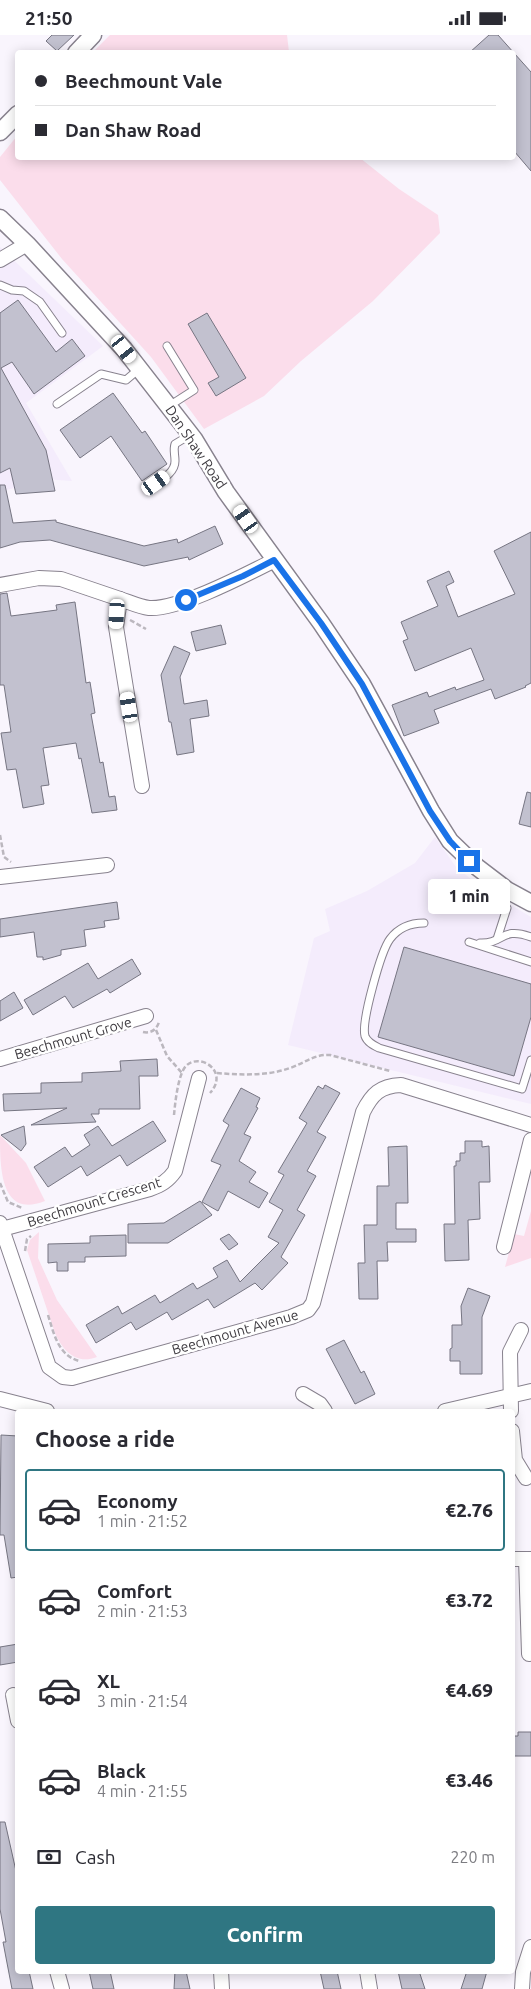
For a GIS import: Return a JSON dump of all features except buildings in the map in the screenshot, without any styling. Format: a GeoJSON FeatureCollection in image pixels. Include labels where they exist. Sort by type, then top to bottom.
{"type":"FeatureCollection","features":[{"type":"Feature","properties":{"kind":"street"},"geometry":{"type":"LineString","coordinates":[[79,50],[92,35]]}},
{"type":"Feature","properties":{"kind":"street"},"geometry":{"type":"LineString","coordinates":[[0,132],[15,116]]}},
{"type":"Feature","properties":{"kind":"street","name":"Dan Shaw Road"},"geometry":{"type":"LineString","coordinates":[[0,218],[27,244],[124,349],[190,435],[226,492],[321,623],[362,684],[430,811],[450,841],[477,867],[507,889],[531,903]]}},
{"type":"Feature","properties":{"kind":"street"},"geometry":{"type":"LineString","coordinates":[[0,260],[27,244]]}},
{"type":"Feature","properties":{"kind":"street"},"geometry":{"type":"LineString","coordinates":[[0,585],[39,578],[61,579],[150,608],[168,606],[227,583],[274,560]]}},
{"type":"Feature","properties":{"kind":"street"},"geometry":{"type":"LineString","coordinates":[[120,599],[116,627],[142,786]]}},
{"type":"Feature","properties":{"kind":"street"},"geometry":{"type":"LineString","coordinates":[[0,877],[107,865]]}},
{"type":"Feature","properties":{"kind":"street","name":"Beechmount Grove"},"geometry":{"type":"LineString","coordinates":[[0,1059],[146,1016]]}},
{"type":"Feature","properties":{"kind":"street","name":"Beechmount Crescent"},"geometry":{"type":"LineString","coordinates":[[1,1226],[150,1189],[162,1184],[175,1171],[199,1078]]}},
{"type":"Feature","properties":{"kind":"street","name":"Beechmount Avenue"},"geometry":{"type":"LineString","coordinates":[[1,1226],[49,1367],[63,1377],[72,1378],[299,1315],[308,1310],[313,1303],[364,1112],[374,1093],[382,1089],[401,1085],[531,1125]]}},
{"type":"Feature","properties":{"kind":"street"},"geometry":{"type":"LineString","coordinates":[[504,1247],[531,1140]]}},
{"type":"Feature","properties":{"kind":"street"},"geometry":{"type":"LineString","coordinates":[[511,1409],[510,1352],[521,1329]]}},
{"type":"Feature","properties":{"kind":"street"},"geometry":{"type":"LineString","coordinates":[[453,1409],[531,1391]]}},
{"type":"Feature","properties":{"kind":"street"},"geometry":{"type":"LineString","coordinates":[[303,1393],[323,1409]]}},
{"type":"Feature","properties":{"kind":"street"},"geometry":{"type":"LineString","coordinates":[[0,1399],[39,1409]]}},
{"type":"Feature","properties":{"kind":"street"},"geometry":{"type":"LineString","coordinates":[[515,1460],[526,1478]]}},
{"type":"Feature","properties":{"kind":"street"},"geometry":{"type":"LineString","coordinates":[[523,1559],[529,1654]]}},
{"type":"Feature","properties":{"kind":"street"},"geometry":{"type":"LineString","coordinates":[[10,1695],[15,1711]]}},
{"type":"Feature","properties":{"kind":"street"},"geometry":{"type":"LineString","coordinates":[[522,1989],[523,1972],[531,1947]]}},
{"type":"Feature","properties":{"kind":"street"},"geometry":{"type":"LineString","coordinates":[[58,1974],[62,1989]]}},
{"type":"Feature","properties":{"kind":"street"},"geometry":{"type":"LineString","coordinates":[[221,1974],[222,1989]]}},
{"type":"Feature","properties":{"kind":"street"},"geometry":{"type":"LineString","coordinates":[[368,1974],[370,1989]]}},
{"type":"Feature","properties":{"kind":"lane"},"geometry":{"type":"LineString","coordinates":[[0,285],[12,290],[24,291],[40,302],[62,333]]}},
{"type":"Feature","properties":{"kind":"lane"},"geometry":{"type":"LineString","coordinates":[[167,346],[194,390],[169,407]]}},
{"type":"Feature","properties":{"kind":"lane"},"geometry":{"type":"LineString","coordinates":[[57,404],[101,374],[126,380],[139,369]]}},
{"type":"Feature","properties":{"kind":"lane"},"geometry":{"type":"LineString","coordinates":[[156,483],[172,469],[175,461],[173,453],[175,444],[190,435]]}},
{"type":"Feature","properties":{"kind":"lane"},"geometry":{"type":"LineString","coordinates":[[497,939],[507,908]]}},
{"type":"Feature","properties":{"kind":"lane"},"geometry":{"type":"LineString","coordinates":[[424,923],[405,926],[397,931],[388,943],[369,1001],[364,1033],[365,1038],[369,1043],[379,1048],[522,1089],[531,1060]]}},
{"type":"Feature","properties":{"kind":"lane"},"geometry":{"type":"LineString","coordinates":[[531,937],[512,933],[486,943],[469,942],[531,962]]}},
{"type":"Feature","properties":{"kind":"path"},"geometry":{"type":"LineString","coordinates":[[0,835],[4,857],[10,862],[18,862]]}},
{"type":"Feature","properties":{"kind":"path"},"geometry":{"type":"LineString","coordinates":[[156,1029],[167,1056],[182,1073]]}},
{"type":"Feature","properties":{"kind":"path"},"geometry":{"type":"LineString","coordinates":[[173,1119],[182,1073],[186,1066],[192,1063],[208,1064],[217,1073],[218,1081],[207,1096]]}},
{"type":"Feature","properties":{"kind":"path"},"geometry":{"type":"LineString","coordinates":[[0,1183],[8,1202],[20,1208],[28,1208]]}},
{"type":"Feature","properties":{"kind":"path"},"geometry":{"type":"LineString","coordinates":[[27,1257],[25,1245],[32,1234]]}},
{"type":"Feature","properties":{"kind":"path"},"geometry":{"type":"LineString","coordinates":[[47,1314],[60,1348],[72,1359],[85,1362]]}},
{"type":"Feature","properties":{"kind":"shaded area"},"geometry":{"type":"Polygon","coordinates":[[[110,35],[287,35],[289,50],[95,50],[110,35]]]}},
{"type":"Feature","properties":{"kind":"shaded area"},"geometry":{"type":"Polygon","coordinates":[[[15,138],[15,160],[363,160],[399,189],[438,215],[440,233],[373,301],[301,361],[264,396],[204,429],[151,357],[62,259],[0,180],[0,157],[15,138]]]}},
{"type":"Feature","properties":{"kind":"shaded area"},"geometry":{"type":"Polygon","coordinates":[[[0,247],[103,346],[26,403],[72,481],[44,479],[0,492],[0,247]]]}},
{"type":"Feature","properties":{"kind":"shaded area"},"geometry":{"type":"Polygon","coordinates":[[[435,837],[456,867],[481,887],[531,917],[531,1104],[288,1045],[314,938],[330,931],[325,909],[367,891],[415,863],[435,837]]]}},
{"type":"Feature","properties":{"kind":"shaded area"},"geometry":{"type":"Polygon","coordinates":[[[0,1135],[26,1163],[45,1201],[30,1205],[19,1203],[11,1197],[2,1175],[0,1135]]]}},
{"type":"Feature","properties":{"kind":"shaded area"},"geometry":{"type":"Polygon","coordinates":[[[531,1211],[531,1258],[505,1267],[514,1234],[524,1236],[531,1211]]]}},
{"type":"Feature","properties":{"kind":"shaded area"},"geometry":{"type":"Polygon","coordinates":[[[39,1232],[38,1258],[57,1300],[97,1357],[83,1359],[71,1355],[66,1351],[55,1333],[27,1250],[30,1240],[39,1232]]]}},
{"type":"Feature","properties":{"kind":"route"},"geometry":{"type":"LineString","coordinates":[[186,600],[243,576],[274,560],[321,623],[362,684],[430,811],[450,841],[469,861]]}}]}
